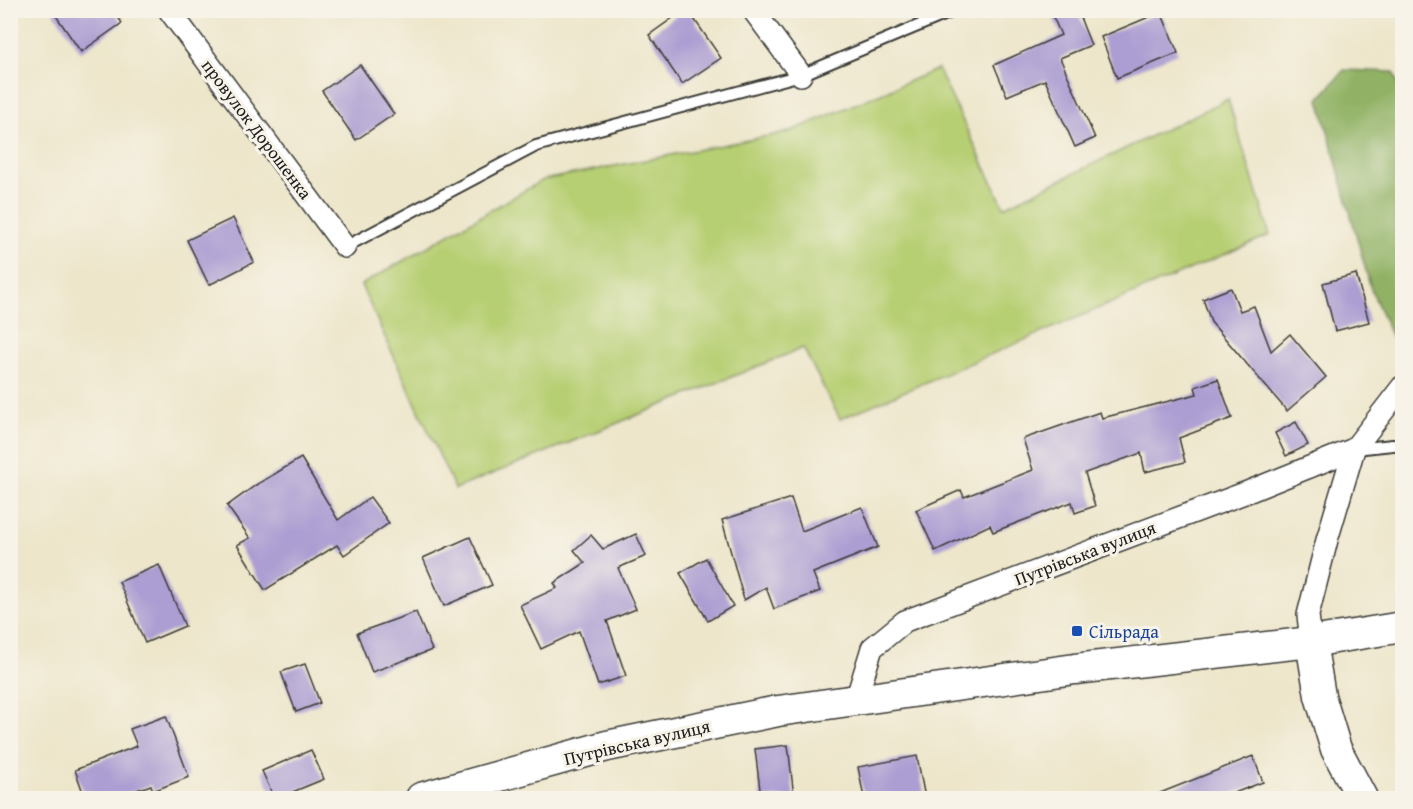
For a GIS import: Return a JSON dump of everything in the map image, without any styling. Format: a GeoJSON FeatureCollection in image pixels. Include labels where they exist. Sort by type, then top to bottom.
{"type":"FeatureCollection","features":[{"type":"Feature","properties":{"kind":"main road","name":"Путрівська вулиця"},"geometry":{"type":"LineString","coordinates":[[421,798],[607,746],[778,711],[1075,669],[1311,642],[1402,627]]}},
{"type":"Feature","properties":{"kind":"main road"},"geometry":{"type":"LineString","coordinates":[[1311,642],[1320,696],[1335,749],[1362,798]]}},
{"type":"Feature","properties":{"kind":"street","name":"провулок Дорошенка"},"geometry":{"type":"LineString","coordinates":[[169,10],[345,247]]}},
{"type":"Feature","properties":{"kind":"street"},"geometry":{"type":"LineString","coordinates":[[753,10],[801,75]]}},
{"type":"Feature","properties":{"kind":"street"},"geometry":{"type":"LineString","coordinates":[[1311,642],[1308,615],[1354,449],[1402,387]]}},
{"type":"Feature","properties":{"kind":"street","name":"Путрівська вулиця"},"geometry":{"type":"LineString","coordinates":[[856,700],[872,648],[905,621],[1250,491],[1354,449]]}},
{"type":"Feature","properties":{"kind":"lane"},"geometry":{"type":"LineString","coordinates":[[345,247],[536,146],[801,75],[956,10]]}},
{"type":"Feature","properties":{"kind":"lane"},"geometry":{"type":"LineString","coordinates":[[1354,449],[1402,444]]}},
{"type":"Feature","properties":{"kind":"green space"},"geometry":{"type":"Polygon","coordinates":[[[938,69],[1004,207],[1228,99],[1270,235],[840,419],[803,348],[455,489],[361,285],[543,180],[789,132],[938,69]]]}},
{"type":"Feature","properties":{"kind":"green space"},"geometry":{"type":"Polygon","coordinates":[[[1344,70],[1394,72],[1402,96],[1402,346],[1398,351],[1371,289],[1319,99],[1344,70]]]}},
{"type":"Feature","properties":{"kind":"building"},"geometry":{"type":"Polygon","coordinates":[[[52,10],[113,10],[122,23],[81,52],[52,10]]]}},
{"type":"Feature","properties":{"kind":"building"},"geometry":{"type":"Polygon","coordinates":[[[684,10],[688,10],[721,58],[682,84],[649,35],[684,10]]]}},
{"type":"Feature","properties":{"kind":"building"},"geometry":{"type":"Polygon","coordinates":[[[1069,10],[1077,10],[1091,45],[1060,58],[1095,138],[1075,147],[1045,80],[1007,96],[994,65],[1061,35],[1053,17],[1069,10]]]}},
{"type":"Feature","properties":{"kind":"building"},"geometry":{"type":"Polygon","coordinates":[[[1161,12],[1178,53],[1117,78],[1101,37],[1161,12]]]}},
{"type":"Feature","properties":{"kind":"building"},"geometry":{"type":"Polygon","coordinates":[[[360,65],[394,114],[356,140],[322,91],[360,65]]]}},
{"type":"Feature","properties":{"kind":"building"},"geometry":{"type":"Polygon","coordinates":[[[233,218],[254,262],[209,285],[187,240],[233,218]]]}},
{"type":"Feature","properties":{"kind":"building"},"geometry":{"type":"Polygon","coordinates":[[[1356,274],[1369,322],[1335,331],[1323,283],[1356,274]]]}},
{"type":"Feature","properties":{"kind":"building"},"geometry":{"type":"Polygon","coordinates":[[[1231,288],[1240,311],[1254,306],[1271,351],[1290,334],[1326,377],[1287,411],[1211,322],[1203,299],[1231,288]]]}},
{"type":"Feature","properties":{"kind":"building"},"geometry":{"type":"Polygon","coordinates":[[[1218,379],[1232,418],[1179,438],[1185,462],[1145,472],[1141,453],[1085,473],[1095,506],[1075,513],[1072,502],[993,532],[990,525],[935,551],[916,510],[961,490],[964,497],[1033,470],[1023,439],[1100,412],[1102,418],[1197,394],[1195,387],[1218,379]]]}},
{"type":"Feature","properties":{"kind":"building"},"geometry":{"type":"Polygon","coordinates":[[[1296,422],[1308,445],[1286,456],[1275,433],[1296,422]]]}},
{"type":"Feature","properties":{"kind":"building"},"geometry":{"type":"Polygon","coordinates":[[[301,458],[338,520],[370,497],[389,523],[344,555],[337,545],[265,590],[237,545],[250,538],[227,506],[256,485],[301,458]]]}},
{"type":"Feature","properties":{"kind":"building"},"geometry":{"type":"Polygon","coordinates":[[[791,498],[802,531],[862,507],[878,547],[813,573],[820,591],[774,609],[766,587],[744,600],[722,520],[791,498]]]}},
{"type":"Feature","properties":{"kind":"building"},"geometry":{"type":"Polygon","coordinates":[[[636,534],[646,556],[618,568],[636,609],[607,621],[626,676],[598,685],[579,631],[541,649],[520,605],[557,588],[554,583],[585,563],[574,550],[591,535],[603,549],[636,534]]]}},
{"type":"Feature","properties":{"kind":"building"},"geometry":{"type":"Polygon","coordinates":[[[470,537],[492,585],[444,606],[423,558],[470,537]]]}},
{"type":"Feature","properties":{"kind":"building"},"geometry":{"type":"Polygon","coordinates":[[[706,558],[733,606],[708,621],[680,573],[706,558]]]}},
{"type":"Feature","properties":{"kind":"building"},"geometry":{"type":"Polygon","coordinates":[[[159,565],[185,626],[145,643],[119,582],[159,565]]]}},
{"type":"Feature","properties":{"kind":"building"},"geometry":{"type":"Polygon","coordinates":[[[416,612],[432,650],[372,672],[357,633],[416,612]]]}},
{"type":"Feature","properties":{"kind":"building"},"geometry":{"type":"Polygon","coordinates":[[[305,664],[320,703],[296,712],[281,672],[305,664]]]}},
{"type":"Feature","properties":{"kind":"building"},"geometry":{"type":"Polygon","coordinates":[[[166,716],[189,777],[153,791],[151,785],[114,798],[85,798],[75,770],[137,746],[130,729],[166,716]]]}},
{"type":"Feature","properties":{"kind":"building"},"geometry":{"type":"Polygon","coordinates":[[[788,745],[794,797],[761,798],[755,749],[788,745]]]}},
{"type":"Feature","properties":{"kind":"building"},"geometry":{"type":"Polygon","coordinates":[[[311,750],[324,779],[274,798],[262,771],[311,750]]]}},
{"type":"Feature","properties":{"kind":"building"},"geometry":{"type":"Polygon","coordinates":[[[917,756],[925,798],[864,798],[858,767],[917,756]]]}},
{"type":"Feature","properties":{"kind":"building"},"geometry":{"type":"Polygon","coordinates":[[[1253,756],[1263,782],[1221,798],[1150,798],[1150,797],[1253,756]]]}},
{"type":"Feature","properties":{"kind":"place","name":"Сільрада"},"geometry":{"type":"Point","coordinates":[1077,631]}}]}
